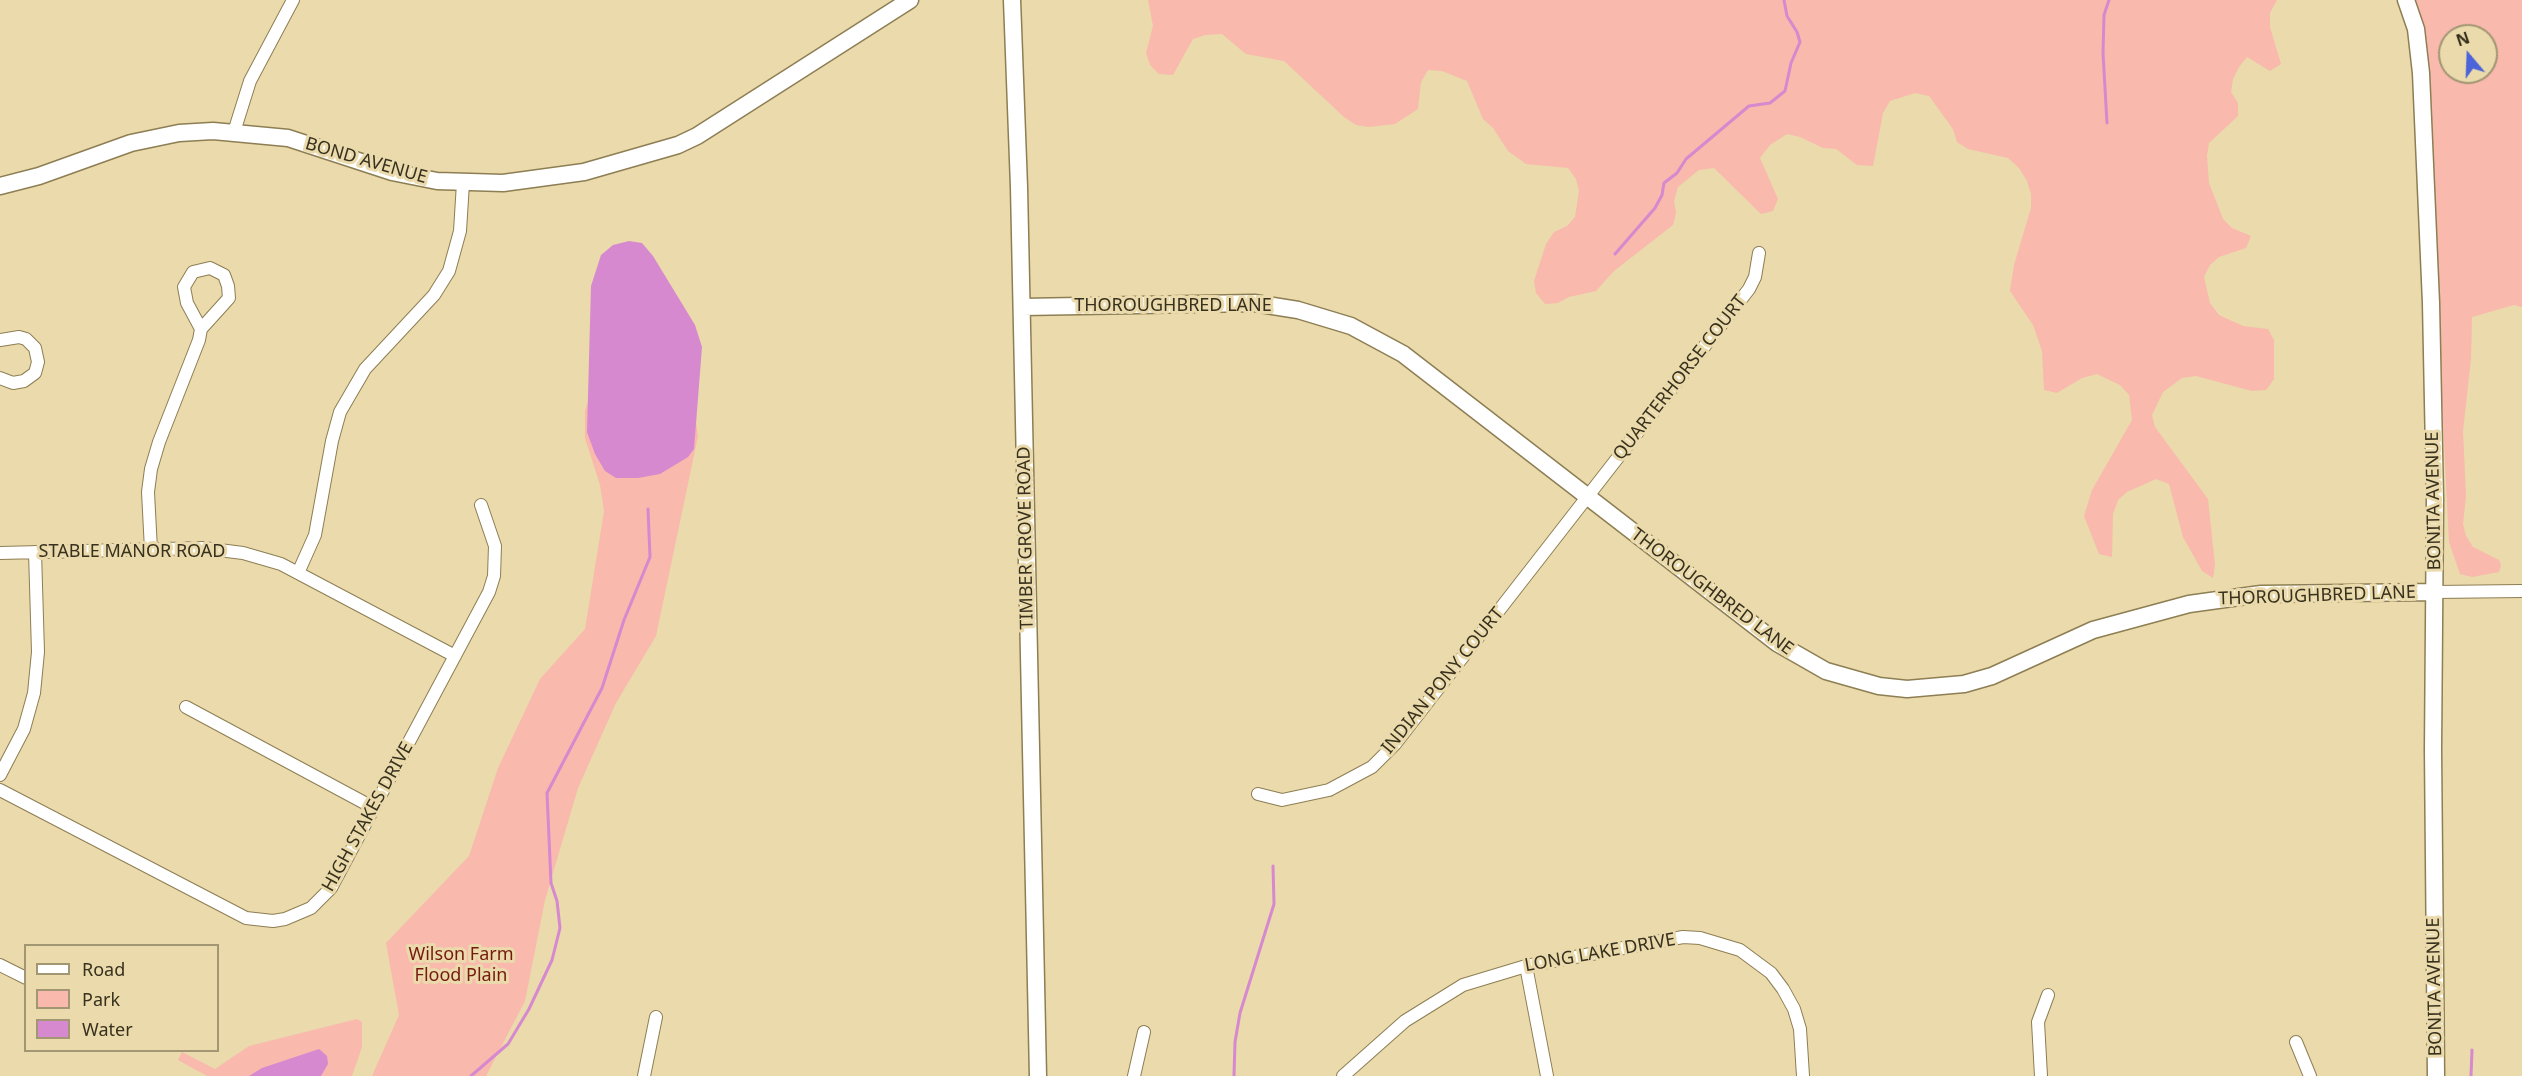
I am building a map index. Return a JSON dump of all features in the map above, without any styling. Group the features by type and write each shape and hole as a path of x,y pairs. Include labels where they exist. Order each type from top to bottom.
{"street":[{"path":"234,132 250,81 293,0"},
{"name":"BOND AVENUE","path":"0,186 56,170 131,142 179,133 234,132 288,138 392,172 437,181 463,183 532,180 584,172 678,145 718,125 910,0"},
{"name":"TIMBER GROVE ROAD","path":"1012,0 1022,307 1038,1076"},
{"name":"BONITA AVENUE","path":"2406,0 2416,28 2421,73 2431,303 2435,592 2433,750 2436,1076"},
{"path":"298,573 315,535 332,441 340,412 365,369 426,305 448,271 460,231 463,183"},
{"name":"QUARTERHORSE COURT","path":"1588,497 1749,289 1755,277 1759,253"},
{"path":"151,550 148,492 151,469 199,340 201,329 229,298 224,275 210,268 193,272 184,287 187,303 201,329"},
{"name":"THOROUGHBRED LANE","path":"1022,307 1254,303 1328,318 1375,338 1403,354 1799,658 1851,680 1879,686 1907,689 1964,684 1992,676 2093,630 2189,604 2261,594 2522,591"},
{"path":"0,340 20,337 26,339 35,348 38,362 35,373 24,381 13,383 0,378"},
{"name":"INDIAN PONY COURT","path":"1258,794 1282,800 1329,790 1359,775 1384,756 1588,497"},
{"name":"HIGH STAKES DRIVE","path":"0,790 230,912 260,921 285,919 300,914 321,900 331,888 489,592 494,576 495,546 481,505"},
{"name":"STABLE MANOR ROAD","path":"0,553 226,550 265,558 455,656"},
{"path":"0,775 24,729 34,693 38,652 35,552"},
{"path":"186,707 374,808"},
{"name":"LONG LAKE DRIVE","path":"1343,1076 1390,1034 1434,1001 1480,979 1527,966 1683,937 1700,938 1740,950 1771,973 1784,989 1794,1008 1800,1029 1803,1076"},
{"path":"0,965 24,977"},
{"path":"1527,966 1547,1076"},
{"path":"2041,1076 2038,1022 2048,995"},
{"path":"644,1076 656,1017"},
{"path":"1134,1076 1144,1032"},
{"path":"2296,1042 2310,1076"}],"green space":[{"path":"1148,0 2277,0 2270,13 2270,27 2281,64 2270,71 2247,57 2233,79 2231,92 2238,103 2238,116 2209,143 2207,156 2209,183 2223,219 2232,228 2251,236 2246,248 2219,257 2210,265 2204,277 2210,303 2219,315 2243,326 2268,329 2274,340 2274,379 2266,390 2252,391 2196,376 2182,378 2163,392 2152,415 2155,427 2208,499 2215,565 2213,578 2202,571 2183,537 2169,484 2156,479 2127,492 2118,500 2113,514 2112,557 2099,554 2084,516 2092,490 2132,420 2129,395 2120,385 2097,374 2082,378 2057,393 2044,390 2042,351 2033,325 2010,291 2014,265 2031,208 2031,194 2027,181 2019,168 2008,158 1968,149 1957,142 1953,129 1929,96 1915,93 1890,101 1883,113 1873,166 1857,165 1836,149 1823,148 1800,137 1787,134 1770,145 1760,158 1778,199 1773,211 1761,214 1714,168 1699,170 1678,187 1674,201 1676,213 1673,225 1614,271 1596,291 1569,297 1558,303 1545,304 1536,293 1534,281 1546,244 1554,232 1567,226 1575,217 1579,191 1576,179 1568,168 1526,164 1508,151 1493,128 1483,119 1467,81 1442,71 1428,70 1421,82 1418,109 1395,124 1369,127 1356,125 1344,117 1284,61 1246,54 1222,34 1205,35 1193,39 1173,75 1159,74 1150,65 1146,53 1153,26"},
{"path":"2413,0 2522,0 2522,307 2514,305 2472,317 2471,359 2463,431 2466,496 2463,524 2466,536 2473,547 2499,560 2501,565 2499,572 2472,577 2460,574 2449,542 2437,304"},
{"name":"Wilson Farm Flood Plain","path":"689,372 698,436 656,636 616,703 578,788 545,900 525,1001 486,1076 372,1076 399,1015 386,943 469,856 498,768 540,679 585,629 604,511 600,485 585,438 585,411 593,385"},
{"path":"357,1019 362,1022 362,1047 352,1076 207,1076 178,1060 182,1052 215,1069 249,1046"}],"water":[{"path":"629,241 642,243 653,256 695,325 702,347 694,449 688,457 660,474 638,478 616,478 605,471 595,454 587,432 591,286 601,255 613,245"},
{"path":"319,1049 327,1056 328,1064 321,1076 249,1076 262,1068"}],"waterway":[{"path":"1615,254 1655,208 1662,195 1664,183 1677,173 1686,159 1749,106 1770,103 1785,91 1791,63 1800,42 1787,16 1784,0"},
{"path":"2107,123 2103,53 2104,15 2109,0"},
{"path":"471,1076 508,1044 529,1009 552,960 560,928 557,901 551,883 547,793 602,688 624,620 650,557 648,509"},
{"path":"1234,1076 1235,1042 1240,1013 1274,904 1273,866"},
{"path":"2471,1076 2472,1050"}]}
